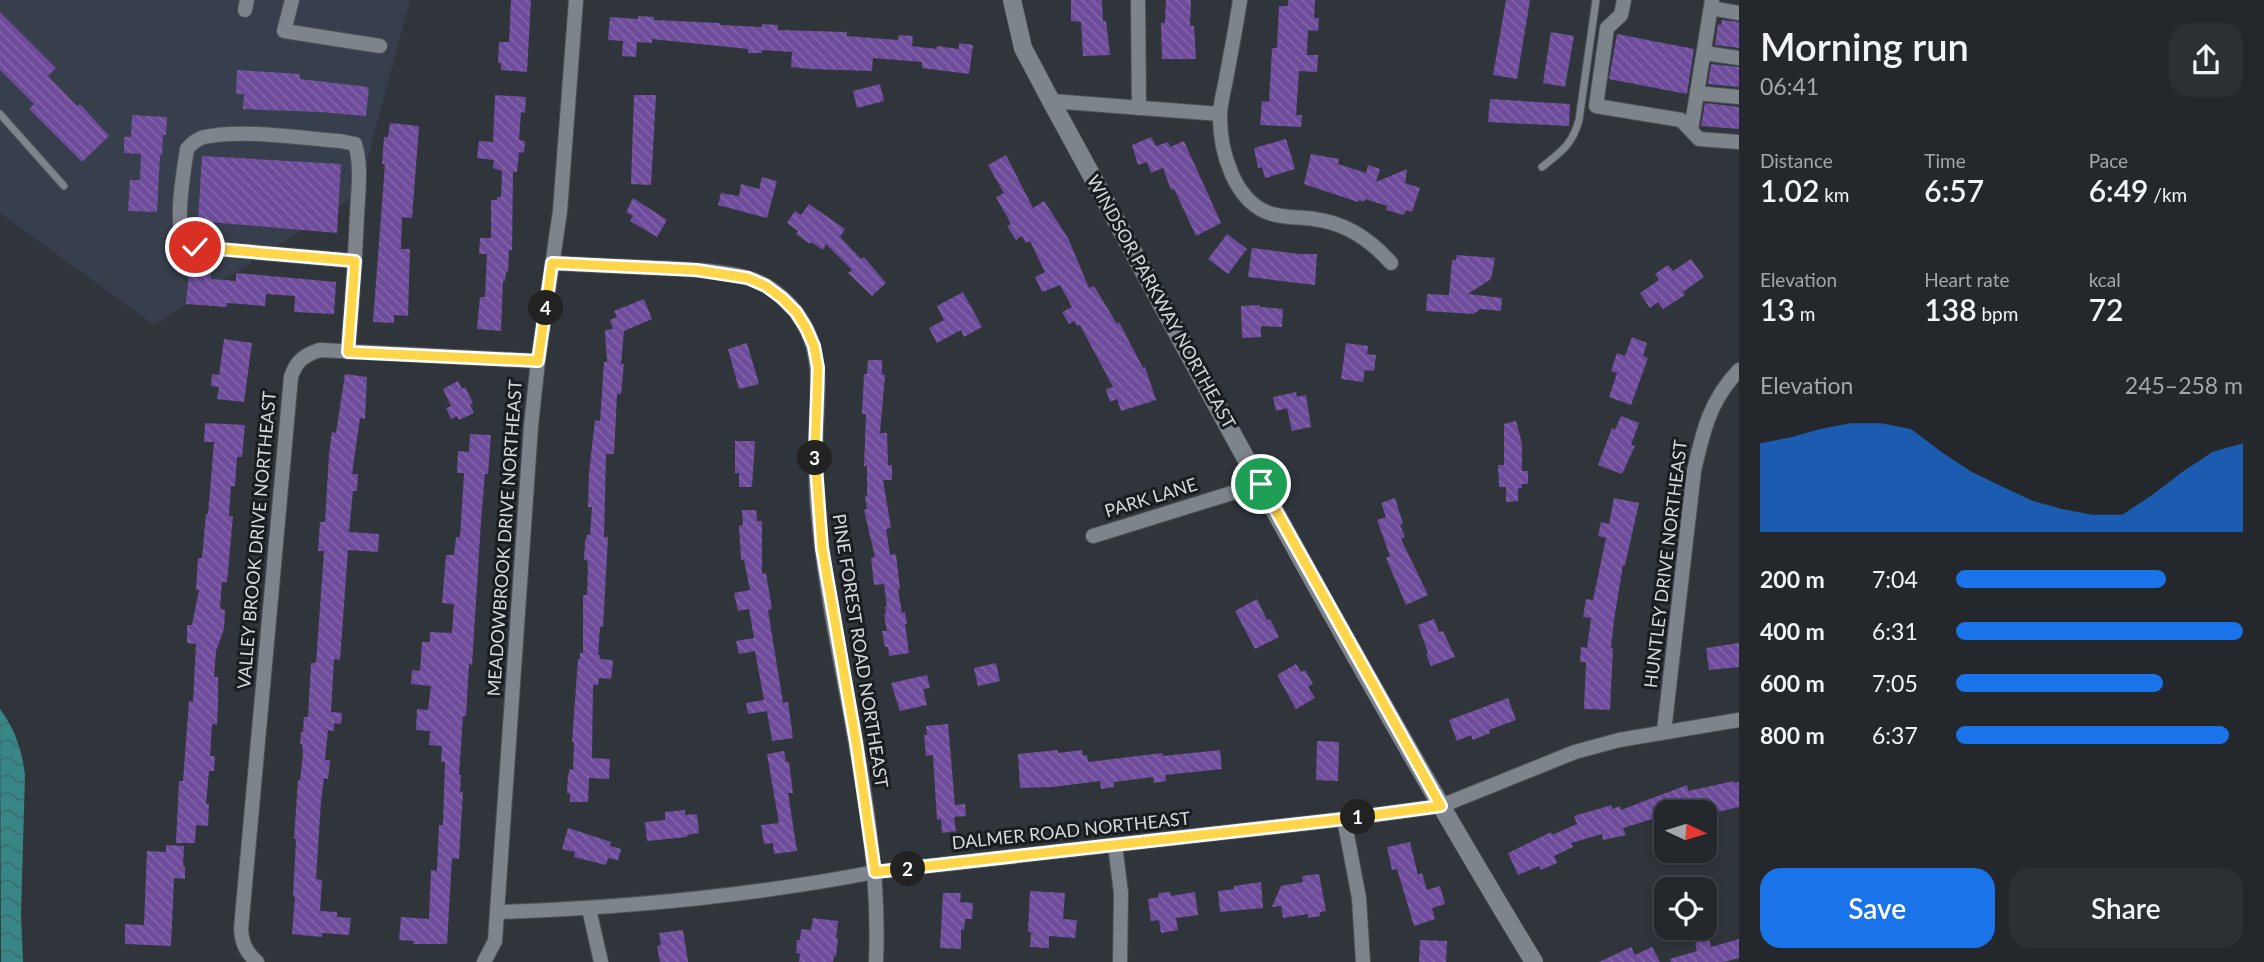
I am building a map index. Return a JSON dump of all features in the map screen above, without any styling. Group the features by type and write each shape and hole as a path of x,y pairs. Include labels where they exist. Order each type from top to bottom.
{"street":[{"path":"292,0 284,31 380,46"},
{"name":"MEADOWBROOK DRIVE NORTHEAST","path":"497,912 538,361 563,187 576,0"},
{"name":"WINDSOR PARKWAY NORTHEAST","path":"1012,0 1023,48 1051,101 1441,806 1534,962"},
{"path":"1138,0 1139,108"},
{"path":"1240,0 1220,114 1228,164 1240,190 1251,202 1273,214 1319,219 1353,230 1374,244 1391,262"},
{"path":"1625,0 1621,15 1607,27 1596,106 1681,120 1699,139 1739,142"},
{"path":"1691,130 1712,4 1739,13"},
{"path":"1703,53 1739,58"},
{"path":"1697,93 1739,97"},
{"path":"1051,101 1220,114"},
{"path":"348,352 355,261 359,169 359,155 355,144 232,134 202,137 192,142 187,149 182,181 180,229 184,240 195,247 355,261"},
{"name":"PINE FOREST ROAD NORTHEAST","path":"552,263 696,270 748,278 766,286 782,298 796,312 806,328 814,346 818,368 815,453 822,548 856,742 875,872 876,962"},
{"name":"VALLEY BROOK DRIVE NORTHEAST","path":"257,962 248,954 242,942 241,929 291,377 294,368 305,355 320,350 538,361"},
{"name":"HUNTLEY DRIVE NORTHEAST","path":"1664,731 1694,471 1711,411 1722,388 1739,370"},
{"name":"PARK LANE","path":"1093,536 1261,484"},
{"name":"DALMER ROAD NORTHEAST","path":"497,912 589,909 760,891 875,872 1441,806 1576,752 1664,731 1739,720"},
{"path":"1344,819 1359,898 1363,962"},
{"path":"1115,845 1121,893 1120,962"},
{"path":"589,909 601,962"},
{"path":"484,962 495,942 497,912"}],"lane":[{"path":"1542,167 1569,146 1574,137 1579,120 1596,0"},
{"path":"0,114 64,186"}],"shaded area":[{"path":"0,0 410,0 358,194 154,325 0,213"}],"water":[{"path":"0,709 17,740 25,775 21,914 23,962 1,962"}],"building":[{"path":"511,0 531,0 527,72 501,70 501,63 498,63 499,42 509,42"},
{"path":"1071,0 1102,0 1110,55 1083,56 1081,22 1071,21"},
{"path":"1166,0 1191,0 1190,26 1194,26 1196,59 1162,59 1161,23 1165,23"},
{"path":"1288,0 1315,0 1314,18 1319,18 1318,31 1308,30 1307,55 1318,55 1317,72 1299,71 1296,115 1302,115 1301,127 1260,125 1262,101 1269,102 1272,48 1277,48 1279,6 1288,6"},
{"path":"1506,0 1530,0 1517,79 1493,75"},
{"path":"0,12 56,68 48,76 77,106 80,104 109,136 82,162 29,109 34,104 0,70"},
{"path":"638,16 654,17 654,20 720,25 778,25 778,30 847,32 847,36 898,40 899,35 913,36 912,46 936,49 937,46 959,49 959,43 973,45 969,74 922,68 922,62 873,58 872,71 791,67 792,52 762,50 762,53 748,53 748,49 652,39 652,43 637,42 636,57 622,56 623,41 608,40 610,17 638,19"},
{"path":"1722,20 1739,22 1739,48 1715,45 1718,24 1721,25"},
{"path":"1551,32 1574,36 1565,87 1543,83"},
{"path":"1617,34 1694,49 1687,94 1609,79"},
{"path":"1711,64 1739,67 1739,87 1708,84"},
{"path":"237,70 300,74 300,79 369,87 366,116 243,109 244,94 236,94"},
{"path":"880,84 884,101 857,108 853,91"},
{"path":"495,95 526,97 525,113 521,112 519,140 525,141 524,153 519,152 517,172 513,172 512,250 509,250 508,272 503,281 501,331 477,329 480,297 485,297 487,254 479,254 480,238 491,238 491,200 501,197 502,171 493,168 494,160 477,158 479,141 493,142"},
{"path":"634,95 656,95 651,185 631,184"},
{"path":"1490,99 1570,104 1569,126 1488,122"},
{"path":"1705,103 1739,107 1739,129 1701,126"},
{"path":"132,115 167,117 166,135 163,135 160,155 157,212 128,211 130,180 140,180 141,154 124,153 124,137 131,137"},
{"path":"390,123 419,126 412,218 402,217 401,249 410,249 408,316 394,315 394,323 373,322 385,164 382,164 384,137 388,137"},
{"path":"1151,137 1156,146 1168,142 1170,147 1184,141 1221,223 1196,236 1174,189 1171,190 1163,168 1151,173 1147,162 1138,165 1132,145"},
{"path":"1286,139 1295,169 1265,178 1262,167 1258,168 1254,148"},
{"path":"1311,154 1339,159 1338,164 1366,173 1368,165 1380,169 1376,182 1407,169 1405,183 1420,188 1412,212 1406,210 1404,215 1386,210 1387,206 1365,199 1364,202 1358,202 1304,184"},
{"path":"1006,155 1033,208 1044,201 1068,238 1089,288 1094,286 1117,324 1119,322 1143,368 1145,367 1156,400 1121,411 1117,399 1110,402 1106,389 1113,387 1080,325 1077,326 1074,321 1069,324 1062,312 1072,307 1060,285 1042,292 1035,277 1045,272 1030,241 1026,243 1022,236 1016,240 1007,226 1011,224 996,197 1004,193 988,165"},
{"path":"202,156 341,164 337,233 198,221"},
{"path":"762,177 777,181 767,218 718,205 721,193 739,196 741,184 759,189"},
{"path":"633,198 667,220 657,237 630,221 633,216 626,212"},
{"path":"809,204 845,229 840,237 861,259 864,257 886,283 872,296 848,273 852,270 826,244 823,250 811,242 810,244 787,223 795,211 801,215"},
{"path":"1227,234 1247,249 1228,274 1208,259"},
{"path":"1252,248 1317,254 1315,285 1248,277"},
{"path":"1457,255 1495,258 1491,279 1468,294 1502,298 1501,311 1480,309 1474,314 1426,311 1427,294 1449,295 1452,260 1456,260"},
{"path":"1691,259 1704,277 1683,292 1685,295 1663,309 1658,302 1650,308 1640,293 1659,280 1655,274 1668,265 1673,271"},
{"path":"189,272 211,274 211,279 236,281 236,273 336,282 334,314 294,312 295,296 266,294 265,306 186,304"},
{"path":"963,292 982,327 964,337 961,330 937,343 929,328 944,320 937,306"},
{"path":"644,299 652,319 624,331 621,364 624,364 621,394 617,394 614,454 606,454 604,537 608,537 603,627 600,627 598,655 600,659 613,660 611,679 599,678 598,685 593,685 592,758 610,759 609,779 589,778 588,802 570,802 570,794 567,793 568,775 570,769 573,770 572,742 578,659 580,653 583,653 583,595 587,595 588,567 587,560 584,560 585,542 587,535 590,535 592,507 588,507 589,473 595,420 600,421 604,362 607,362 605,330 613,329 610,320 617,317 614,311"},
{"path":"1260,305 1283,309 1282,327 1261,326 1261,337 1242,338 1241,306"},
{"path":"1632,337 1647,343 1643,356 1648,358 1631,405 1609,397 1617,373 1611,371 1617,353 1625,356"},
{"path":"224,339 252,343 244,402 217,399 219,387 211,386 212,374 219,375"},
{"path":"747,343 759,384 739,389 728,349"},
{"path":"1346,343 1368,346 1367,354 1376,355 1374,371 1365,370 1363,382 1341,379"},
{"path":"868,360 882,360 882,374 885,375 880,433 887,433 888,465 892,465 892,480 883,480 891,528 886,529 890,555 896,554 898,590 907,624 909,653 889,656 882,631 887,631 884,584 874,585 871,558 875,557 864,510 867,509 867,466 864,466 866,414 862,414 864,374 867,374"},
{"path":"345,374 367,377 365,419 360,418 352,474 358,474 357,491 353,491 349,532 379,534 378,552 348,550 340,660 334,659 331,712 342,713 341,724 334,723 334,731 328,730 325,760 330,760 328,779 324,778 321,801 316,879 322,880 320,911 337,912 337,917 351,918 349,935 322,933 322,937 292,934 295,897 294,839 298,780 300,781 303,753 300,744 301,732 304,717 308,717 311,663 316,663 324,551 318,551 320,522 325,522 332,432 336,433"},
{"path":"458,381 462,389 465,387 473,403 470,405 474,413 459,420 457,416 451,419 446,408 451,406 443,389"},
{"path":"1296,392 1297,397 1306,395 1311,427 1292,431 1287,408 1276,411 1273,397"},
{"path":"1621,416 1639,423 1631,445 1635,446 1622,474 1598,465 1612,428 1615,430"},
{"path":"1516,421 1522,444 1522,471 1528,471 1528,484 1522,484 1522,488 1518,488 1518,501 1506,502 1506,487 1499,487 1498,465 1504,465 1504,424"},
{"path":"205,423 245,425 242,457 237,457 235,486 231,486 229,516 233,516 227,582 222,582 220,609 225,610 224,629 216,651 214,677 218,677 218,704 217,725 212,724 210,756 215,756 214,771 209,771 206,804 209,804 208,826 196,825 195,843 176,843 179,781 183,781 189,701 193,702 196,644 187,643 187,625 192,625 199,590 196,590 198,558 202,558 214,442 204,442"},
{"path":"470,434 491,435 481,521 472,665 469,664 466,716 463,716 459,775 460,792 463,792 459,859 452,858 447,944 413,944 414,941 399,940 401,917 429,919 431,870 437,871 439,825 443,825 445,762 441,762 442,746 429,745 430,731 416,730 417,709 428,710 431,686 411,684 412,670 420,671 422,642 430,642 430,632 452,633 454,604 442,603 446,555 454,555 456,537 460,537 464,473 457,473 458,451 469,452"},
{"path":"735,441 755,441 752,487 739,487 739,473 735,473"},
{"path":"1395,498 1405,537 1401,539 1428,595 1406,605 1386,558 1390,556 1377,520 1386,517 1381,503"},
{"path":"1614,498 1639,503 1623,565 1614,620 1610,710 1584,709 1586,662 1580,662 1581,647 1587,648 1591,618 1583,617 1586,599 1593,600 1606,538 1598,536 1601,522 1609,524"},
{"path":"742,510 756,510 757,521 762,521 762,574 766,573 772,609 768,610 783,703 788,702 793,738 772,741 767,711 748,714 746,703 764,700 755,651 739,654 736,641 754,638 749,609 738,611 734,593 750,590 744,560 741,560 739,526 743,525"},
{"path":"1257,599 1279,637 1255,649 1235,611"},
{"path":"1434,619 1455,657 1431,666 1418,625"},
{"path":"1739,643 1739,667 1709,670 1706,648"},
{"path":"996,663 1000,681 978,686 974,668"},
{"path":"1296,664 1301,672 1305,670 1313,684 1308,687 1315,698 1296,709 1277,675"},
{"path":"927,675 930,688 923,689 927,705 900,711 891,683"},
{"path":"1508,698 1516,720 1489,730 1490,733 1473,740 1471,735 1457,741 1449,720"},
{"path":"948,724 955,805 965,804 966,816 954,817 956,831 942,833 941,819 937,820 933,755 926,756 924,735 927,735 926,726"},
{"path":"1317,741 1339,742 1338,781 1316,780"},
{"path":"1058,750 1058,753 1082,750 1083,756 1087,755 1088,762 1162,753 1163,756 1220,750 1222,769 1165,775 1166,781 1154,783 1153,777 1114,782 1114,787 1101,789 1100,781 1020,788 1018,754"},
{"path":"784,751 786,762 789,762 793,793 788,793 797,851 774,854 773,843 764,844 761,825 779,823 767,754"},
{"path":"1739,782 1739,807 1717,812 1717,800 1654,800 1654,826 1652,819 1623,828 1626,835 1603,840 1602,834 1571,843 1573,847 1554,856 1557,863 1541,870 1539,866 1518,875 1508,853 1551,832 1552,835 1577,824 1574,816 1612,805 1612,809 1620,806 1621,810 1687,785 1688,791"},
{"path":"685,810 685,815 697,814 699,833 687,837 647,841 645,822 665,820 665,812"},
{"path":"568,828 611,842 610,846 621,849 618,860 608,858 606,865 574,857 575,852 562,849"},
{"path":"1410,842 1418,875 1422,873 1427,890 1440,886 1445,904 1432,908 1435,919 1414,926 1397,869 1392,870 1387,847"},
{"path":"166,845 184,846 185,879 174,878 171,946 125,944 125,924 144,925 147,851 166,852"},
{"path":"1319,874 1326,911 1320,912 1320,916 1308,918 1308,914 1283,918 1281,906 1272,907 1281,886 1303,882 1302,876"},
{"path":"1261,882 1263,908 1220,912 1218,891"},
{"path":"1030,891 1065,893 1063,919 1077,920 1075,938 1049,936 1049,948 1030,947"},
{"path":"1170,892 1171,896 1195,892 1198,915 1176,918 1178,930 1161,933 1159,920 1151,921 1148,899 1159,897 1158,893"},
{"path":"943,893 961,893 960,902 973,903 972,919 965,919 964,930 961,929 961,949 940,948"},
{"path":"813,918 838,921 836,956 833,962 799,962 800,954 796,953 797,940 800,940 801,929 811,930"},
{"path":"683,930 688,962 660,962 657,946 661,945 659,933"},
{"path":"1739,939 1739,958 1724,962 1671,962 1670,959 1697,951 1695,943 1709,940 1711,947"},
{"path":"1420,940 1447,941 1446,962 1419,962"},
{"path":"1631,947 1635,955 1652,947 1660,962 1599,962"}],"route":[{"path":"195,247 355,261 348,352 538,361 552,263 696,270 748,278 766,286 782,298 796,312 806,328 814,346 818,368 815,453 822,548 856,742 875,872 1441,806 1261,484"}]}
